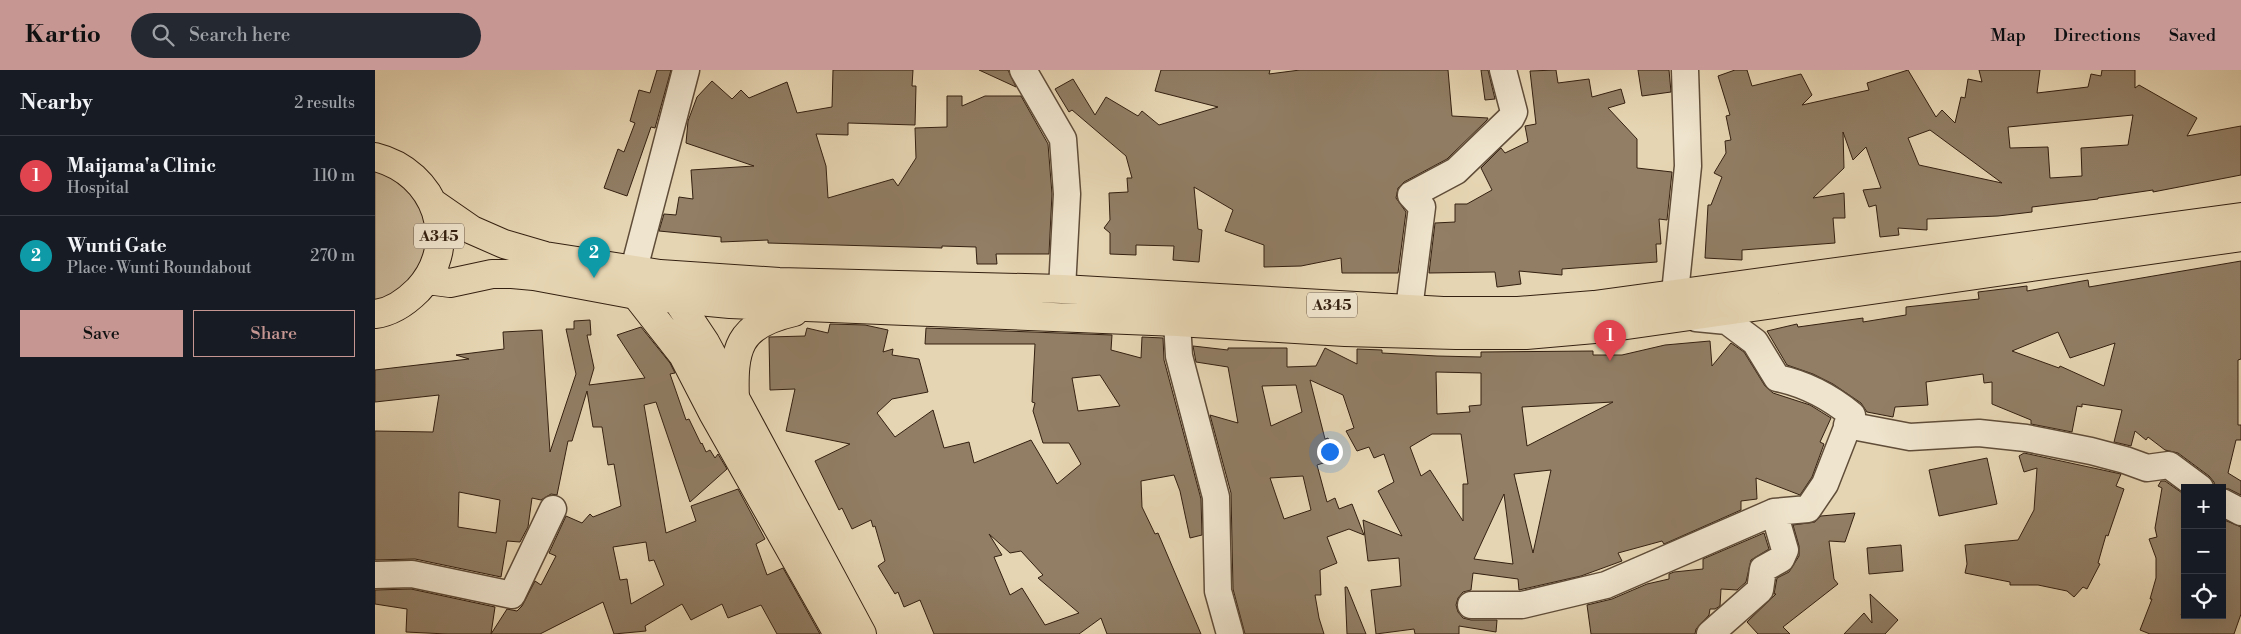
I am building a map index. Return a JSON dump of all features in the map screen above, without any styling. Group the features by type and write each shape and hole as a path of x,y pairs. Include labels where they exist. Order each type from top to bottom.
{"main road":[{"name":"A345","path":"375,157 389,161 407,171 422,186 433,203 439,222 440,242 436,262 427,280 409,300 385,313 375,314"},
{"name":"A345","path":"433,203 473,230 504,244 643,280 677,300 730,304 821,306 1456,336 1527,334 1606,328 1679,305 2241,217"},
{"name":"A345","path":"427,280 450,284 492,274 512,274 643,280 1062,289 1409,310 1518,311 1594,304 1679,305 2241,237"},
{"path":"643,280 713,414 838,634"},
{"path":"677,300 705,342 735,402 862,634"},
{"path":"735,402 735,359 742,341 755,326 777,316 821,306"}],"street":[{"path":"643,280 686,70"},
{"path":"1023,70 1063,139 1067,194 1062,289"},
{"path":"1409,310 1422,207 1411,195 1456,171 1511,118 1514,112 1503,70"},
{"path":"1471,605 1522,605 1606,585 1774,512 1808,509 1825,484 1852,415 1827,397 1797,382 1777,378 1755,342 1727,321 1679,305 1688,166 1685,70"},
{"path":"1177,322 1179,356 1216,497 1218,591 1230,634"},
{"path":"1847,425 1910,437 1979,433 2026,438 2099,453 2147,468 2169,464 2195,484"},
{"path":"2226,504 2241,512"},
{"path":"375,575 411,574 512,595 553,509"},
{"path":"1710,634 1760,590 1763,569 1781,559 1785,550 1774,512"}],"shaded area":[{"path":"375,168 407,187 415,197 423,213 426,245 422,260 404,286 390,296 375,303"}],"building":[{"path":"657,70 671,70 655,128 651,127 627,196 604,188 618,149 624,152 635,123 630,121 639,90 650,93"},
{"path":"833,70 913,70 912,86 916,86 915,125 848,123 848,135 816,134 826,166 828,198 893,179 898,186 916,158 915,128 947,127 947,96 962,96 962,106 985,96 1021,96 1048,144 1052,194 1049,254 996,254 997,264 977,264 976,247 942,246 942,248 768,243 768,240 721,242 721,237 659,231 664,214 676,215 679,197 693,199 691,170 754,166 686,143 688,121 697,97 712,81 732,99 741,90 749,98 787,82 797,113 832,107"},
{"path":"979,70 1008,70 1016,87"},
{"path":"1161,70 1270,70 1269,74 1300,70 1448,70 1452,116 1488,118 1447,159 1404,182 1398,188 1396,198 1406,212 1398,273 1342,273 1341,258 1301,266 1264,267 1264,245 1225,231 1233,210 1194,187 1198,229 1202,230 1199,262 1173,260 1174,246 1136,245 1136,255 1110,254 1110,233 1104,228 1110,220 1109,193 1128,192 1127,178 1132,178 1126,156 1072,110 1069,112 1055,89 1073,79 1095,115 1106,97 1138,116 1142,111 1159,125 1218,107 1155,91"},
{"path":"1481,70 1488,70 1495,99 1485,100"},
{"path":"1556,70 1558,83 1589,79 1592,97 1621,89 1625,103 1608,108 1637,139 1637,168 1672,172 1667,220 1659,219 1661,244 1656,244 1657,262 1562,269 1562,275 1519,271 1521,284 1497,287 1495,272 1429,273 1435,223 1455,222 1455,204 1467,204 1492,190 1481,168 1501,148 1505,153 1528,142 1525,126 1536,124 1530,71"},
{"path":"1638,70 1669,70 1671,92 1642,96"},
{"path":"1735,70 1747,70 1752,86 1801,74 1812,95 1802,105 1869,90 1867,83 1908,70 1936,117 1942,110 1955,123 1961,97 1965,98 1968,79 1982,82 1979,70 2040,70 2037,93 2088,87 2091,74 2101,76 2102,70 2135,70 2135,88 2139,85 2197,118 2187,136 2241,126 2241,175 2153,192 2153,190 2032,207 2032,212 1998,216 1927,219 1927,230 1898,228 1899,235 1880,237 1876,205 1869,207 1863,190 1881,188 1866,147 1853,160 1843,132 1844,168 1813,198 1844,193 1845,218 1833,218 1835,243 1742,250 1742,260 1705,258 1708,205 1711,205 1722,177 1714,173 1726,153 1725,141 1731,140 1726,116 1730,115 1718,76","holes":["2133,115 2128,145 2081,148 2082,176 2050,178 2048,147 2010,148 2008,127","1930,130 2002,183 1919,165 1908,138"]},
{"path":"2241,261 2241,359 2238,360 2238,425 2241,425 2241,440 2236,440 2228,473 2241,481 2241,495 2226,489 2226,484 2214,484 2209,476 2178,453 2165,450 2148,437 2146,440 2135,431 2131,446 2114,442 2122,410 2082,404 2082,407 2077,406 2072,432 2031,424 2031,420 1992,404 1992,382 1984,383 1983,374 1926,382 1928,405 1895,407 1893,417 1867,412 1861,403 1833,384 1813,374 1787,365 1767,331 1797,324 1798,327 1863,318 1863,322 1906,315 1906,307 1979,299 1978,292 2027,286 2027,291 2088,280 2089,287","holes":["2058,332 2070,358 2115,343 2104,386 2060,366 2059,368 2012,351"]},
{"path":"590,320 591,335 587,335 594,368 589,385 645,378 617,335 641,327 670,363 675,373 670,374 686,420 689,419 706,452 710,450 715,458 718,454 727,469 690,502 656,402 644,405 666,533 696,521 691,506 738,489 765,539 756,544 767,575 783,568 820,634 777,634 761,605 728,618 722,604 691,620 682,604 645,626 646,631 614,634 603,602 540,634 491,634 507,609 517,611 522,606 535,581 541,585 556,556 549,553 566,516 582,523 590,514 593,517 621,506 614,464 608,465 602,427 593,427 587,391 572,441 568,441 557,495 551,494 541,500 532,498 528,527 520,542 507,541 501,577 415,559 375,560 375,431 433,432 439,395 375,402 375,370 469,359 456,355 504,349 503,332 542,330 550,452 576,374 566,329 574,329 574,321","holes":["459,492 500,500 496,533 458,527","646,542 649,561 654,560 664,585 631,604 627,579 620,580 613,547"]},
{"path":"830,324 865,325 888,330 883,352 893,349 892,355 919,359 928,392 892,399 877,413 895,437 933,410 944,448 969,442 974,463 1031,440 1057,484 1081,464 1069,443 1043,443 1033,411 1035,403 1032,402 1035,344 925,344 926,328 1112,335 1111,350 1141,358 1142,337 1163,338 1164,360 1201,499 1202,535 1190,538 1180,491 1174,475 1141,481 1142,507 1155,534 1158,533 1201,634 1107,634 1101,618 1079,634 934,634 920,600 904,607 898,592 895,594 878,566 885,561 875,526 873,527 871,520 852,529 842,508 839,510 815,461 850,444 786,431 795,389 770,390 769,337 805,336 807,328 828,333","holes":["1100,375 1120,406 1078,411 1072,378","989,534 1010,553 1021,551 1043,575 1038,578 1079,613 1045,625 1022,588 1010,595 994,557 1002,555"]},
{"path":"1710,341 1712,366 1731,343 1744,352 1765,386 1773,393 1810,405 1831,418 1820,442 1824,444 1812,477 1800,495 1756,478 1757,499 1741,501 1741,510 1664,544 1662,541 1618,553 1622,561 1581,576 1519,590 1518,579 1473,573 1471,590 1463,592 1458,598 1456,605 1458,612 1463,618 1471,620 1497,620 1496,632 1459,626 1459,634 1415,634 1414,629 1376,634 1371,590 1401,586 1399,558 1368,561 1363,520 1402,536 1378,491 1394,482 1384,454 1374,458 1369,447 1357,451 1346,431 1354,428 1343,395 1310,380 1325,439 1328,438 1336,459 1317,465 1327,502 1335,498 1339,509 1352,504 1364,535 1349,529 1327,537 1337,563 1320,570 1321,595 1315,595 1324,634 1245,634 1233,589 1231,493 1210,415 1238,423 1228,367 1196,362 1193,346 1228,350 1228,348 1287,348 1287,367 1316,366 1325,348 1357,364 1357,349 1382,350 1382,353 1481,357 1481,352 1593,351 1593,355 1622,355 1665,345","holes":["1436,372 1481,373 1481,405 1469,406 1470,412 1437,414","1296,385 1302,412 1271,426 1262,386","1613,402 1527,446 1522,407","1432,434 1461,434 1468,484 1463,484 1463,521 1430,470 1421,476 1410,447","1551,470 1533,553 1514,474","1303,476 1311,510 1284,519 1270,478","1504,494 1513,564 1474,559"]},
{"path":"2024,453 2121,474 2116,486 2124,489 2108,536 2106,535 2098,563 2100,564 2087,589 2083,587 2074,597 2067,591 2038,585 2010,585 2010,582 1965,573 1967,564 1965,545 2018,540 2034,510 2037,468 2024,472 2019,456"},
{"path":"1987,458 1997,504 1939,516 1929,470"},
{"path":"2161,481 2165,481 2181,492 2181,619 2226,619 2226,521 2241,527 2241,614 2234,634 2150,634 2140,630 2152,599 2150,599 2156,578 2156,558 2149,539 2157,537 2155,528 2162,488 2158,486"},
{"path":"1855,513 1845,542 1829,541 1834,579 1838,584 1783,627 1790,634 1758,634 1747,622 1776,594 1774,594 1777,578 1789,572 1799,556 1799,546 1793,525 1815,522 1821,516"},
{"path":"1764,533 1769,549 1751,560 1746,582 1737,590 1721,589 1720,606 1710,609 1709,615 1696,629 1695,634 1591,634 1587,605 1612,599 1647,584 1669,579 1669,574 1674,572 1703,569 1703,559"},
{"path":"1901,545 1903,571 1869,574 1867,548"},
{"path":"1345,587 1347,587 1366,634 1347,634"},
{"path":"411,589 495,607 491,634 406,632 407,609 375,604 375,590"},
{"path":"1870,594 1898,620 1885,634 1844,634 1864,613 1872,623"}],"place":[{"name":"Wunti Gate","path":"594,278"},
{"name":"Maijama'a Clinic","path":"1610,361"}]}
